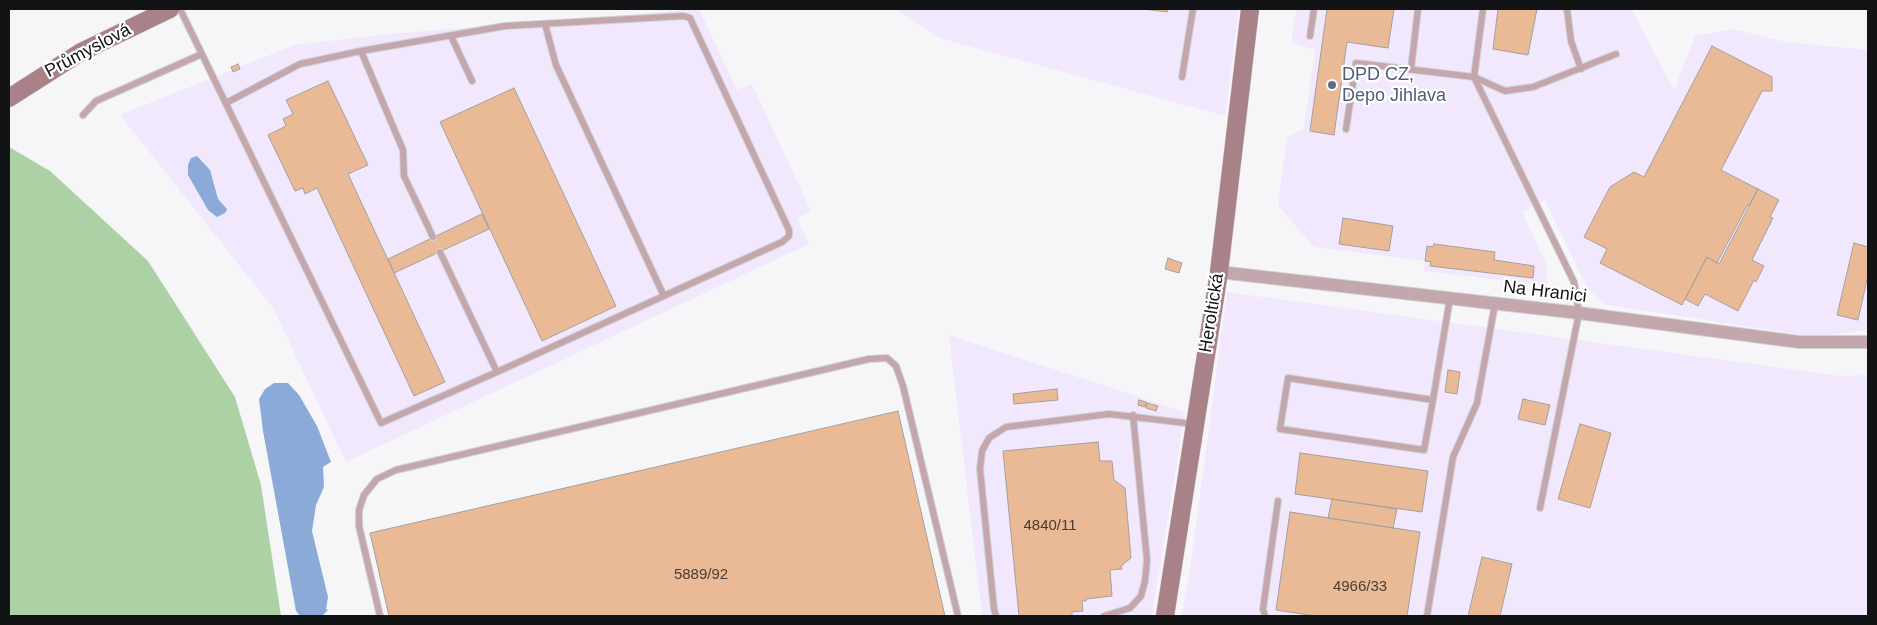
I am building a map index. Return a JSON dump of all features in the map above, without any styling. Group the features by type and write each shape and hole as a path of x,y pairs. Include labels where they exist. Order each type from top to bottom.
{"street":[{"name":"Průmyslová","path":"9,98 81,52 170,9"},
{"name":"Heroltická","path":"1166,616 1219,272 1250,9"},
{"name":"Na Hranici","path":"1219,272 1579,313 1799,342 1868,342"}],"lane":[{"path":"180,9 382,423 782,242 788,236 789,230 690,18 683,16 505,26 361,52 300,64 226,103"},
{"path":"1182,77 1193,9"},
{"path":"1310,36 1314,9"},
{"path":"1412,70 1418,9"},
{"path":"1483,9 1474,77 1574,282 1579,313 1540,508"},
{"path":"1567,9 1571,41 1581,68"},
{"path":"545,24 556,65 664,296"},
{"path":"451,36 472,81"},
{"path":"361,52 403,150 404,176 433,237"},
{"path":"83,115 96,101 202,54"},
{"path":"1346,129 1356,63 1474,77 1506,91 1533,87 1616,54"},
{"path":"440,252 497,372"},
{"path":"1432,400 1288,378 1280,429 1424,450 1450,298"},
{"path":"1427,616 1453,457 1477,403 1495,304"},
{"path":"380,616 359,526 359,510 364,495 377,479 396,470 869,359 887,358 896,366 903,386 958,616"},
{"path":"996,616 980,469 982,451 989,438 1006,427 1110,414 1195,424"},
{"path":"1104,616 1130,608 1141,596 1145,581 1147,560 1133,416"},
{"path":"1265,616 1263,609 1278,501"}],"shaded area":[{"path":"699,9 737,90 752,84 811,211 797,218 809,244 346,462 273,308 120,115 295,45 388,34"},
{"path":"896,9 1239,9 1225,116 939,38"},
{"path":"1296,9 1632,9 1674,91 1695,36 1734,29 1786,42 1868,50 1868,330 1816,337 1607,305 1588,290 1545,200 1522,212 1546,264 1547,286 1424,271 1425,261 1314,247 1278,206 1287,137 1304,128 1315,50 1291,42"},
{"path":"1227,292 1841,376 1868,375 1868,616 1181,616 1189,577"},
{"path":"949,335 1185,412 1152,616 982,616"}],"green space":[{"path":"9,147 50,171 148,261 235,397 261,485 281,616 9,616"}],"water":[{"path":"197,156 210,170 218,199 227,209 225,213 217,217 208,210 188,175 188,165 191,158"},
{"path":"274,383 288,383 299,395 317,426 331,462 323,467 324,487 316,505 312,531 328,597 326,609 328,610 322,616 300,616 296,611 263,431 259,399 265,389"}],"building":[{"path":"1143,9 1168,9 1167,12"},
{"path":"1327,9 1394,9 1388,48 1347,42 1334,135 1310,131"},
{"path":"1498,9 1537,9 1528,55 1493,49"},
{"path":"1712,46 1772,77 1772,91 1762,91 1721,170 1758,189 1717,263 1707,257 1682,305 1600,263 1607,249 1584,237 1610,187 1634,172 1644,177"},
{"path":"238,64 240,69 233,72 231,67"},
{"path":"328,81 368,165 348,174 445,382 414,396 317,188 305,194 303,188 295,191 268,135 286,126 283,119 293,114 286,100"},
{"path":"514,88 616,306 542,341 440,122"},
{"path":"1758,189 1779,200 1770,217 1773,218 1752,260 1764,266 1756,282 1754,280 1738,311 1705,294 1698,306 1685,299 1707,257 1719,264"},
{"path":"482,214 489,229 394,273 388,259"},
{"path":"1343,218 1393,226 1389,251 1339,244"},
{"path":"1854,243 1868,247 1868,275 1858,320 1837,315"},
{"path":"1434,244 1495,252 1494,260 1534,266 1533,278 1430,266 1431,262 1425,261 1427,246 1433,247"},
{"path":"1168,258 1182,263 1179,273 1165,269"},
{"path":"1448,370 1460,372 1457,394 1445,392"},
{"path":"1057,389 1058,400 1014,404 1013,394"},
{"path":"1523,399 1550,405 1545,425 1518,419"},
{"path":"1139,400 1146,402 1145,407 1138,405"},
{"path":"1147,403 1158,406 1156,411 1146,408"},
{"path":"898,411 945,616 389,616 370,533"},
{"path":"1580,424 1611,433 1590,508 1558,499"},
{"path":"1098,442 1100,461 1112,461 1114,480 1125,488 1131,558 1121,566 1122,569 1110,570 1112,596 1082,601 1083,611 1072,612 1072,616 1019,616 1003,451"},
{"path":"1300,453 1428,471 1422,512 1295,494"},
{"path":"1332,499 1397,509 1393,528 1328,518"},
{"path":"1290,512 1420,532 1407,616 1315,616 1276,610"},
{"path":"1482,557 1512,564 1500,616 1468,616"}],"place":[{"name":"DPD CZ, Depo Jihlava","path":"1332,85"}]}
